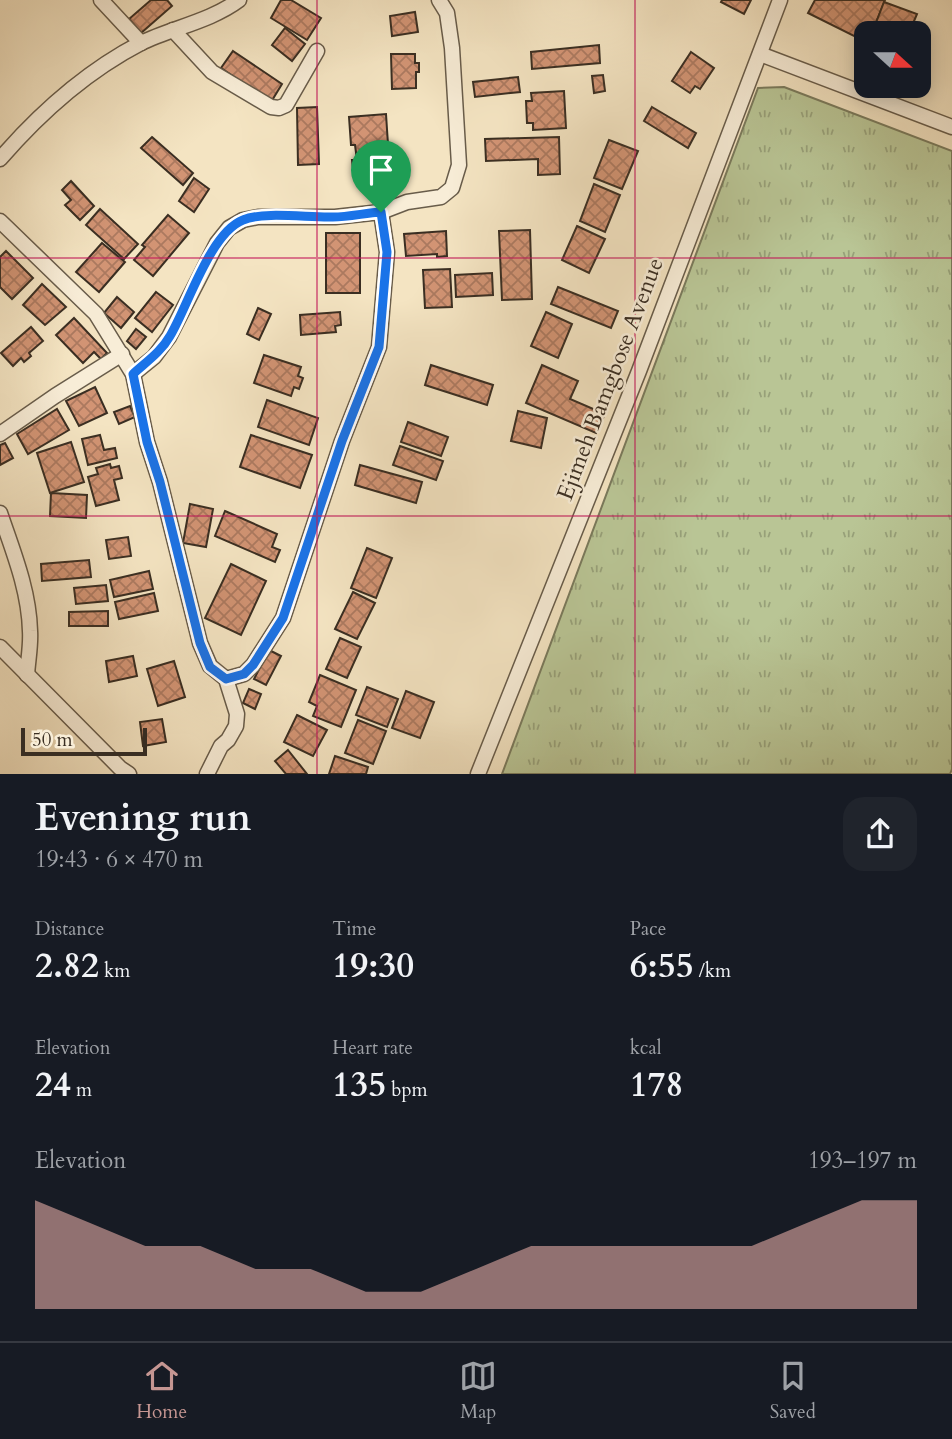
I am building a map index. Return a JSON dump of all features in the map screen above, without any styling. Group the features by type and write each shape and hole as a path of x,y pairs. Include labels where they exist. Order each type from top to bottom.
{"street":[{"path":"101,0 141,43"},
{"path":"0,159 38,118 95,73 141,43 239,0"},
{"path":"133,374 154,357 169,337 216,243 229,228 243,220 258,217 335,217 381,212 407,202 441,197 452,188 459,165 453,48 447,13 439,0"},
{"name":"Ejimeh Bamgbose Avenue","path":"478,774 639,371 780,0"},
{"path":"173,30 212,72 271,107 286,105 317,51"},
{"path":"760,54 952,127"},
{"path":"226,679 244,674 253,665 283,618 342,441 379,347 387,252 381,212"},
{"path":"0,221 96,314 133,374 147,442 160,482 200,643 210,667 226,679 237,714 236,726 207,774"},
{"path":"0,434 122,354"},
{"path":"0,513 22,576 27,604 30,631 27,675"},
{"path":"0,647 129,774"}],"green space":[{"path":"784,87 952,151 950,774 502,774 758,88"}],"building":[{"path":"151,0 167,0 172,6 141,33 129,19"},
{"path":"281,0 291,0 321,18 307,40 271,18"},
{"path":"751,0 744,14 721,2"},
{"path":"815,0 885,0 877,21 854,21 854,36 808,13"},
{"path":"884,2 917,14 914,21 877,21"},
{"path":"415,12 418,32 392,36 390,16"},
{"path":"285,28 305,44 292,61 272,45"},
{"path":"599,45 600,63 532,69 531,52"},
{"path":"233,51 282,84 271,102 221,68"},
{"path":"691,52 714,68 700,89 695,86 690,93 672,81"},
{"path":"391,54 415,54 415,63 419,63 416,88 392,89"},
{"path":"603,75 605,91 594,93 592,76"},
{"path":"518,77 520,92 475,97 473,82"},
{"path":"564,91 566,128 533,130 533,123 527,123 526,101 532,101 531,93"},
{"path":"317,107 319,164 298,165 297,108"},
{"path":"652,107 696,133 688,148 644,121"},
{"path":"386,114 390,175 354,178 352,160 357,160 355,145 351,145 349,117"},
{"path":"152,137 193,173 183,185 141,148"},
{"path":"559,137 560,174 538,175 538,159 486,161 485,139"},
{"path":"609,140 638,151 622,189 594,178"},
{"path":"194,178 209,189 194,212 179,201"},
{"path":"71,181 94,206 80,220 65,205 71,200 62,190"},
{"path":"594,184 620,195 605,232 580,221"},
{"path":"100,209 138,244 124,259 86,225"},
{"path":"168,215 189,233 153,276 134,260 145,247 142,245"},
{"path":"577,226 605,239 589,273 562,260"},
{"path":"530,230 532,299 502,300 499,231"},
{"path":"446,231 447,256 406,256 404,234"},
{"path":"326,233 360,233 360,293 326,293"},
{"path":"102,243 125,262 99,292 76,272"},
{"path":"6,251 33,278 12,299 0,287 0,257"},
{"path":"450,269 452,307 425,308 423,270"},
{"path":"492,273 493,295 456,297 455,275"},
{"path":"42,284 66,307 45,325 23,305"},
{"path":"558,287 618,311 611,328 551,304"},
{"path":"156,292 173,305 152,332 135,318"},
{"path":"117,297 134,312 121,328 104,313"},
{"path":"258,308 271,314 259,340 247,334"},
{"path":"340,312 341,325 335,326 336,332 301,335 300,315"},
{"path":"546,312 572,324 558,358 531,346"},
{"path":"74,318 107,353 101,359 94,352 83,363 56,335"},
{"path":"31,327 43,341 29,353 31,356 24,362 21,358 13,366 1,353"},
{"path":"136,329 146,337 136,349 127,341"},
{"path":"264,355 301,367 298,376 303,378 299,389 294,387 291,396 254,383"},
{"path":"431,365 493,385 487,405 425,385"},
{"path":"542,365 578,381 570,399 605,414 596,433 526,403"},
{"path":"95,387 107,413 79,426 66,401"},
{"path":"267,400 318,418 309,445 258,427"},
{"path":"130,406 135,417 119,424 114,412"},
{"path":"57,409 69,430 28,454 17,434"},
{"path":"518,411 547,418 541,448 511,441"},
{"path":"408,422 448,437 441,456 401,442"},
{"path":"100,435 104,450 115,448 117,458 88,465 82,439"},
{"path":"251,435 312,455 300,488 240,467"},
{"path":"71,442 84,482 50,493 37,453"},
{"path":"5,443 13,458 0,465 0,445"},
{"path":"400,446 443,461 436,480 393,465"},
{"path":"110,464 111,468 119,466 122,478 114,480 119,500 96,506 88,477 98,474 96,468"},
{"path":"360,465 422,482 416,503 355,485"},
{"path":"51,493 87,495 86,518 50,516"},
{"path":"190,504 213,509 206,547 183,543"},
{"path":"225,511 277,534 272,547 280,550 275,562 215,536"},
{"path":"128,537 131,556 109,559 106,540"},
{"path":"367,548 392,558 376,598 351,588"},
{"path":"89,560 91,577 42,581 41,564"},
{"path":"231,564 266,581 241,635 205,618"},
{"path":"149,571 153,589 114,597 110,580"},
{"path":"106,585 108,601 76,604 74,588"},
{"path":"353,592 375,603 357,639 335,629"},
{"path":"154,593 158,611 119,619 115,602"},
{"path":"108,611 108,626 69,626 69,612"},
{"path":"340,638 361,647 347,678 326,669"},
{"path":"269,650 281,656 266,685 254,679"},
{"path":"133,656 137,676 109,682 106,661"},
{"path":"174,661 185,697 158,706 147,669"},
{"path":"320,675 356,690 341,727 313,716 317,706 309,702"},
{"path":"367,687 398,699 387,727 356,715"},
{"path":"249,689 261,694 255,709 243,703"},
{"path":"406,691 434,702 420,738 392,728"},
{"path":"297,715 327,730 313,756 284,742"},
{"path":"162,719 166,742 143,746 140,722"},
{"path":"358,720 386,731 373,764 345,753"},
{"path":"288,750 307,774 286,774 275,761"},
{"path":"335,756 368,767 366,774 329,774"}],"route":[{"path":"381,212 387,252 381,334 375,360 342,441 283,618 253,665 244,674 226,679 210,667 200,643 160,482 147,442 133,374 154,357 169,337 216,243 229,228 243,220 258,217 335,217 381,212"}]}
